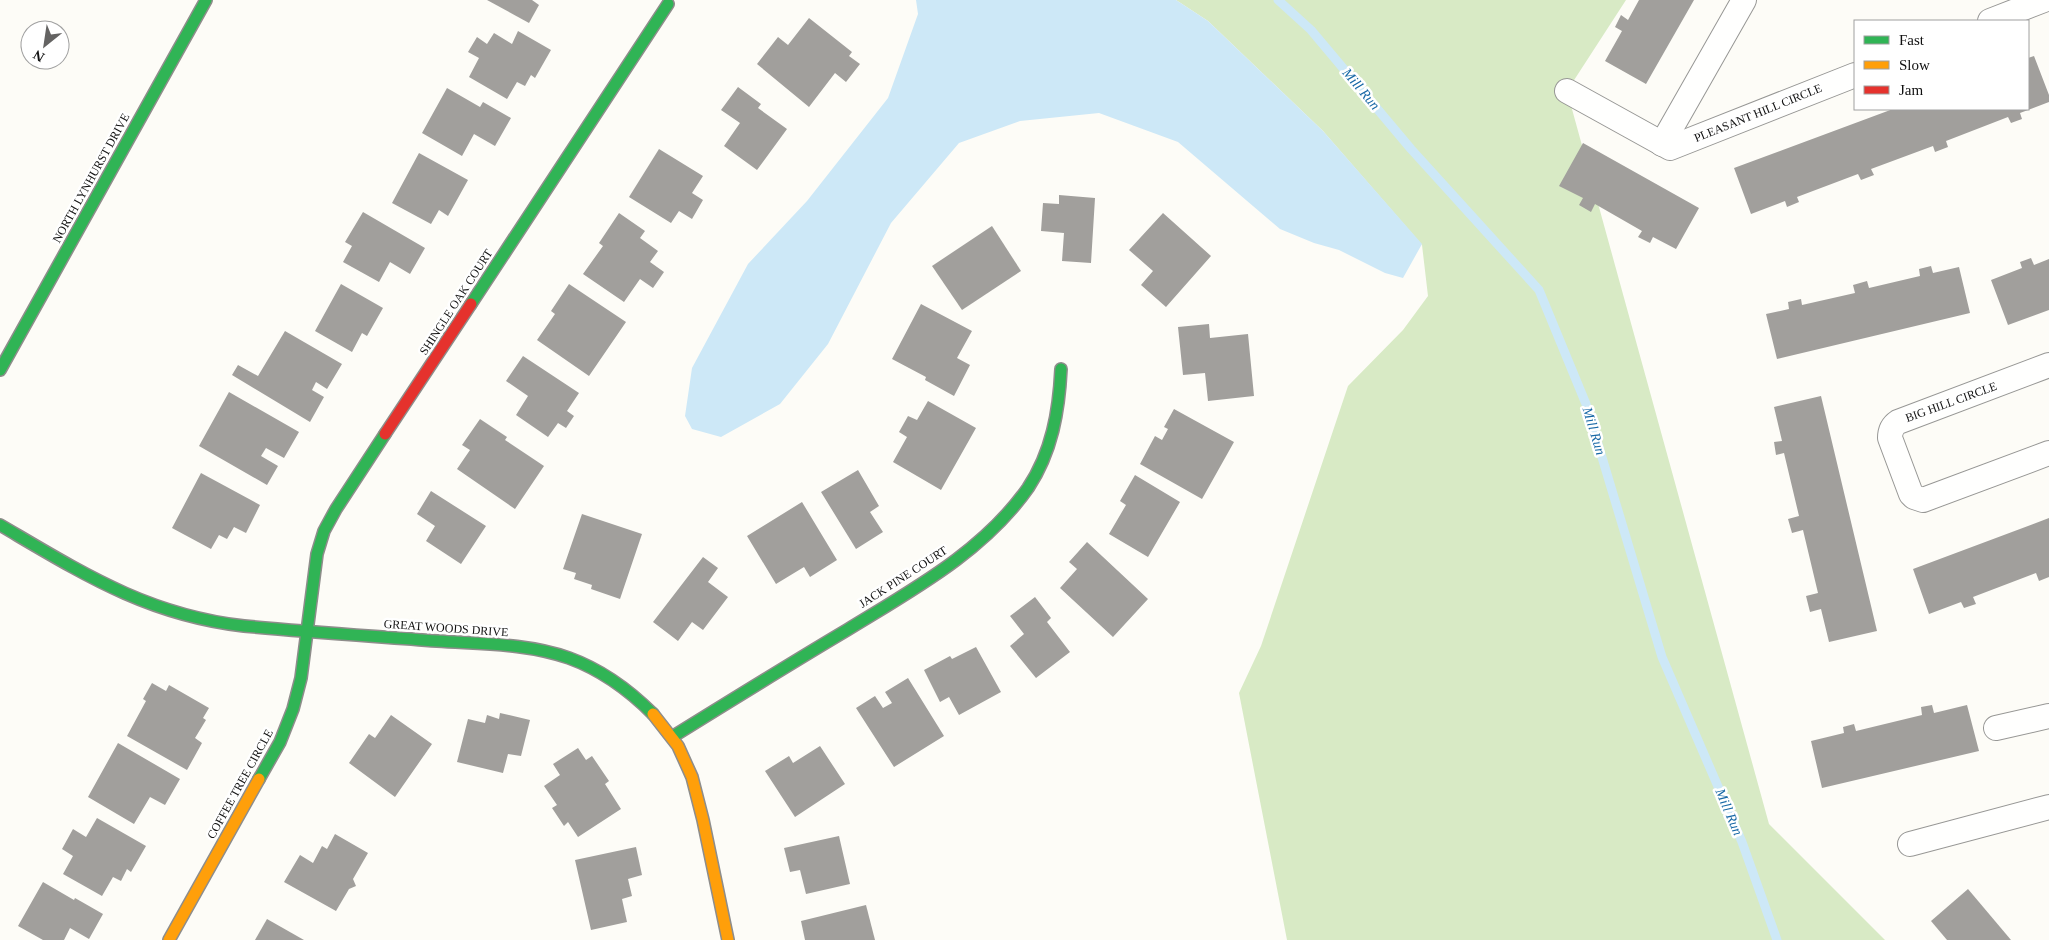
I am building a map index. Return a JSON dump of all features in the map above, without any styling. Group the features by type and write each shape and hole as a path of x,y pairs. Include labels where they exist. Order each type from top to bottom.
{"street":[{"name":"NORTH LYNHURST DRIVE","path":"0,370 206,0"},
{"path":"1567,91 1662,144 1744,0"},
{"path":"1993,20 2044,0"},
{"name":"SHINGLE OAK COURT","path":"307,632 312,580 317,554 324,531 332,516 668,4"},
{"name":"PLEASANT HILL CIRCLE","path":"1662,144 1670,148 1854,75"},
{"name":"BIG HILL CIRCLE","path":"2049,365 1898,422 1894,424 1890,433 1890,438 1911,494 1923,500 2049,453"},
{"name":"JACK PINE COURT","path":"672,737 936,574 963,555 998,525 1027,491 1047,450 1057,418 1061,369"},
{"name":"GREAT WOODS DRIVE","path":"0,525 96,580 135,599 167,611 204,620 307,632 532,648 582,663 612,679 649,710 672,737 686,761 700,809 728,940"},
{"name":"COFFEE TREE CIRCLE","path":"170,940 280,742 293,709 301,678 307,632"},
{"path":"1996,728 2049,716"},
{"path":"1910,844 2049,807"}],"green space":[{"path":"1176,0 1626,0 1567,91 1769,824 1885,940 1287,940 1239,693 1261,646 1348,386 1403,330 1428,296 1422,245 1323,131 1208,21"}],"water":[{"path":"916,0 1176,0 1208,21 1323,131 1422,244 1403,278 1385,273 1339,250 1314,243 1280,229 1178,142 1099,113 1020,121 959,143 891,223 828,344 780,404 721,437 692,429 685,416 692,368 748,264 807,201 888,98 918,14"}],"building":[{"path":"487,0 532,0 539,5 529,23"},
{"path":"1639,0 1694,0 1646,84 1605,61 1622,31 1615,27 1621,15 1628,20"},
{"path":"809,18 852,52 849,56 860,64 846,82 835,73 809,107 757,64 778,37 788,45"},
{"path":"518,31 551,50 535,78 531,75 525,86 517,82 507,99 469,77 479,58 468,52 477,37 487,44 494,33 512,44"},
{"path":"2034,56 2049,95 2049,102 2029,110 2029,58"},
{"path":"738,87 761,104 758,108 787,129 757,170 724,146 740,123 721,110"},
{"path":"447,88 480,107 483,102 511,118 495,146 474,134 462,156 422,133"},
{"path":"1890,110 2028,110 2020,113 2022,119 2011,123 2008,117 1946,141 1948,147 1935,152 1933,146 1871,169 1874,175 1861,180 1858,174 1797,197 1799,202 1787,207 1785,201 1751,214 1734,168"},
{"path":"1583,143 1699,208 1676,249 1653,237 1650,243 1638,237 1642,231 1595,204 1591,212 1579,205 1583,198 1559,186"},
{"path":"659,149 703,176 692,193 703,200 692,219 679,211 671,223 629,197"},
{"path":"419,153 468,180 448,216 439,210 431,224 392,203"},
{"path":"1059,195 1095,198 1091,263 1062,261 1064,233 1041,231 1043,203 1059,204"},
{"path":"363,212 425,248 410,274 390,262 379,282 343,262 352,246 345,242"},
{"path":"619,213 645,231 640,238 658,251 650,262 664,272 653,288 640,279 624,302 583,274 603,246 599,243"},
{"path":"1163,213 1211,256 1166,307 1141,285 1153,271 1129,250"},
{"path":"992,226 1021,271 962,310 932,266"},
{"path":"2031,258 2034,265 2049,259 2049,310 2008,325 1991,280 2022,268 2020,262"},
{"path":"1931,266 1933,273 1959,267 1970,313 1777,359 1766,314 1789,309 1788,302 1801,299 1802,305 1855,293 1853,285 1867,281 1869,288 1920,276 1919,269"},
{"path":"341,284 383,308 367,336 362,333 352,352 315,331"},
{"path":"569,284 626,322 589,376 537,340 555,314 551,311"},
{"path":"921,304 972,331 957,358 970,365 954,396 925,380 926,377 892,359"},
{"path":"1209,324 1210,338 1248,334 1254,396 1208,401 1205,373 1183,375 1178,327"},
{"path":"285,331 342,364 327,389 316,382 312,390 324,397 310,422 232,375 238,365 258,376"},
{"path":"523,356 579,393 567,411 574,416 566,428 558,423 548,437 516,415 528,396 506,381"},
{"path":"229,392 299,432 284,458 266,448 261,456 278,466 267,485 199,446"},
{"path":"1821,396 1877,631 1829,642 1821,609 1810,612 1806,596 1818,593 1803,530 1792,533 1788,519 1799,516 1784,453 1776,455 1774,442 1782,441 1774,407"},
{"path":"928,401 976,428 941,490 893,462 907,437 899,432 908,416 917,420"},
{"path":"1174,409 1234,442 1202,499 1140,464 1155,436 1162,440 1168,429 1164,427"},
{"path":"480,419 507,437 505,440 544,466 515,509 457,469 470,450 462,445"},
{"path":"858,470 879,506 870,512 883,532 856,549 821,492"},
{"path":"201,473 260,505 246,533 234,527 227,539 219,535 211,549 172,528"},
{"path":"1135,475 1180,502 1148,557 1109,534 1126,505 1120,501"},
{"path":"431,491 486,526 461,564 426,541 435,526 417,514"},
{"path":"802,502 837,560 810,577 804,567 776,584 747,536"},
{"path":"582,514 642,534 620,599 591,589 592,585 574,579 576,573 563,569"},
{"path":"2049,518 2049,577 2039,581 2036,573 1973,597 1976,604 1964,608 1961,602 1929,614 1913,569"},
{"path":"1087,542 1148,599 1113,637 1060,588 1077,569 1069,562"},
{"path":"703,557 718,568 708,582 728,597 703,630 692,622 678,641 653,622"},
{"path":"1035,597 1051,618 1047,622 1070,652 1036,678 1010,646 1024,634 1010,616"},
{"path":"976,647 1001,692 959,715 949,697 940,702 924,670 950,656 952,659"},
{"path":"908,678 944,736 894,767 856,708 875,696 883,708 892,703 885,692"},
{"path":"152,683 166,691 169,685 209,708 203,718 206,720 195,738 202,743 187,770 127,736 146,701 143,699"},
{"path":"1932,705 1934,713 1967,705 1979,751 1822,788 1811,741 1844,733 1843,727 1854,724 1856,731 1922,715 1921,707"},
{"path":"500,713 530,720 521,756 508,754 503,773 457,762 468,719 485,723 487,715 499,719"},
{"path":"391,715 432,744 395,797 349,763 369,734 375,738"},
{"path":"118,743 180,779 165,805 150,797 134,824 88,797"},
{"path":"820,746 845,784 795,817 765,771 789,756 793,763"},
{"path":"578,748 586,760 592,756 609,781 605,784 621,809 578,837 568,822 564,826 552,808 557,805 544,786 560,775 553,764"},
{"path":"97,818 146,846 131,872 127,869 121,881 113,877 102,896 63,874 73,856 62,849 73,829 86,837"},
{"path":"335,834 368,853 353,879 356,886 349,889 336,911 284,882 300,855 313,863 322,846 327,849"},
{"path":"839,836 850,884 806,894 800,870 790,872 784,848"},
{"path":"636,847 642,875 628,879 632,896 622,899 627,922 591,930 575,860"},
{"path":"43,882 103,914 89,939 70,928 64,940 43,940 18,926"},
{"path":"1968,889 2011,940 1947,940 1931,921"},
{"path":"866,905 875,940 805,940 801,921"},
{"path":"267,919 304,940 255,940"}],"waterway":[{"name":"Mill Run","path":"1278,0 1311,30 1411,149 1539,290 1586,404 1662,657 1742,842 1777,940"}],"traffic: fast":[{"path":"0,370 206,0"},
{"path":"471,304 668,4"},
{"path":"672,737 921,584 968,551 990,532 1028,488 1043,460 1056,416 1061,369"},
{"path":"259,779 280,742 293,709 301,678 317,554 324,531 336,509 385,434"},
{"path":"0,525 116,589 176,612 244,626 537,649 569,658 593,668 625,689 653,714"}],"traffic: slow":[{"path":"653,714 678,746 692,777 728,940"},
{"path":"169,940 259,779"}],"traffic: jam":[{"path":"385,434 471,304"}]}
